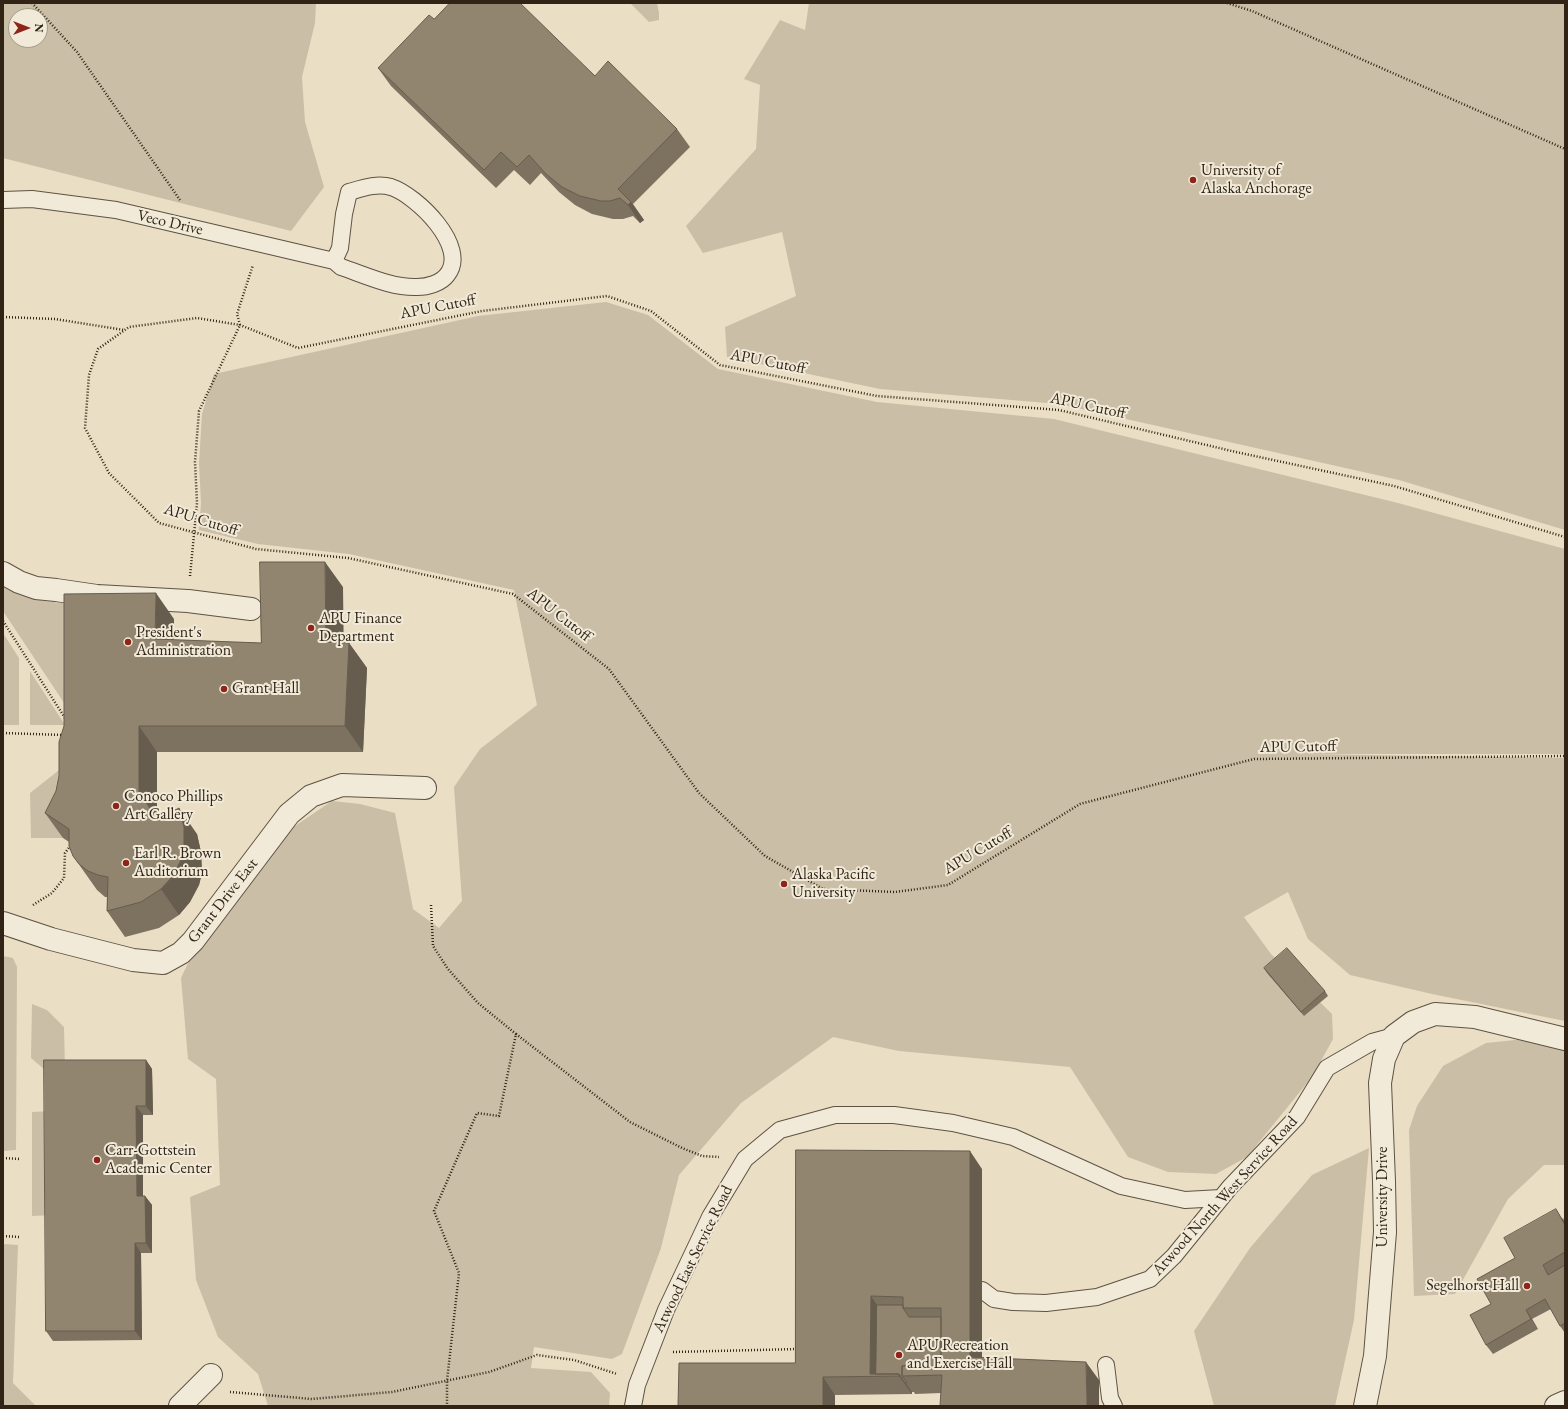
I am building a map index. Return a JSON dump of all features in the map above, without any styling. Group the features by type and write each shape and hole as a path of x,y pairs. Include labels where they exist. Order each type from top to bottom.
{"street":[{"path":"3,573 19,582 36,588 97,596 188,601 251,609"},
{"name":"Grant Drive East","path":"3,923 51,939 133,960 164,963 181,953 193,941 289,814 311,796 342,784 425,788"},
{"path":"1394,1036 1413,1022 1435,1014 1475,1017 1565,1039"},
{"name":"University Drive","path":"1365,1406 1375,1356 1384,1232 1384,1181 1380,1084 1384,1059 1394,1036"},
{"path":"180,1406 211,1376"},
{"path":"1556,1406 1565,1402"}],"lane":[{"name":"Veco Drive","path":"3,200 32,199 116,210 334,261 341,267 392,285 418,287 442,281 449,272 452,263 452,251 440,227 425,210 406,194 390,187 370,186 349,192 344,214 340,248 334,261"},
{"name":"Atwood North West Service Road","path":"982,1290 994,1299 1013,1302 1046,1303 1097,1297 1150,1279 1174,1256 1221,1198 1297,1117 1327,1068 1372,1042 1394,1036"},
{"name":"Atwood East Service Road","path":"632,1406 640,1378 666,1310 710,1217 745,1159 780,1130 835,1115 894,1115 953,1123 1013,1137 1121,1186 1185,1200 1221,1198"},
{"path":"1106,1365 1110,1398 1114,1406"}],"path":[{"path":"32,3 77,52 201,230"},
{"path":"1227,3 1252,11 1565,149"},
{"path":"188,601 193,532 197,503 195,462 199,411 240,324 237,314 260,244"},
{"name":"APU Cutoff","path":"1565,537 1394,486 1236,452 1059,410 878,396 720,365 651,311 607,296 482,311 298,348 240,324 197,318 129,327 98,349 89,375 85,428 109,473 159,523 256,549 348,558 512,594 609,669 699,793 765,856 823,889 895,892 948,885 1080,804 1254,759 1565,756"},
{"path":"3,317 55,319 124,330"},
{"path":"3,620 66,719"},
{"path":"3,733 67,735"},
{"path":"27,905 32,905 52,893 64,878 65,853 71,845"},
{"path":"431,905 433,946 448,968 478,1003 516,1034 630,1122 682,1148 702,1156 745,1159"},
{"path":"447,1406 447,1381 459,1273 434,1211 478,1113 499,1116 516,1034"},
{"path":"3,1158 21,1159"},
{"path":"3,1236 20,1237"},
{"path":"649,1353 800,1350"},
{"path":"211,1376 226,1392 312,1399 392,1392 488,1372 537,1355 574,1360 614,1373 640,1378"}],"shaded area":[{"path":"3,3 316,3 315,23 302,77 305,122 324,187 291,231 3,158"},
{"path":"630,3 657,3 659,20 649,22"},
{"name":"University of Alaska Anchorage","path":"809,3 1565,3 1565,530 1399,480 1059,404 880,389 727,357 725,327 796,296 782,232 703,253 686,226 756,149 760,85 744,79 780,20 805,30"},
{"path":"606,302 648,315 718,369 877,402 1054,419 1398,503 1565,549 1565,754 1303,754 1565,758 1565,1021 1432,994 1350,975 1308,939 1288,892 1244,917 1271,954 1332,1014 1333,1039 1312,1077 1247,1157 1216,1174 1168,1172 1128,1157 1070,1067 899,1051 833,1037 741,1103 679,1175 661,1248 622,1354 612,1359 534,1347 531,1368 591,1372 610,1393 609,1406 268,1406 258,1374 218,1337 196,1280 190,1197 220,1185 216,1079 188,1059 181,978 190,959 283,834 332,801 360,804 395,813 413,909 439,928 462,901 454,787 480,749 537,705 514,590 349,554 258,544 199,530 201,503 199,463 202,414 214,374 478,316"},
{"path":"3,585 21,594 44,601 73,604 78,724 3,611"},
{"path":"3,633 19,658 19,725 3,725"},
{"path":"30,671 65,725 30,725"},
{"path":"82,752 63,838 31,838 30,793"},
{"path":"3,956 13,958 17,967 16,1150 3,1151"},
{"path":"32,1004 47,1010 64,1027 65,1070 51,1075 31,1058"},
{"path":"1525,1039 1565,1048 1565,1165 1544,1165 1508,1199 1455,1294 1414,1296 1409,1130 1417,1106 1443,1066 1486,1043"},
{"path":"51,1111 52,1215 32,1216 32,1112"},
{"path":"1369,1148 1354,1320 1335,1406 1214,1406 1194,1331 1250,1248 1312,1175"},
{"path":"3,1244 18,1245 13,1383 36,1406 3,1406"}],"building":[{"path":"450,3 520,3 595,76 608,61 677,129 618,189 631,202 628,205 620,198 610,201 601,201 580,196 562,187 546,174 529,155 517,167 501,152 484,170 378,68 429,15 434,19"},
{"path":"260,562 325,562 326,642 349,643 345,726 139,726 139,796 148,805 156,820 179,808 184,827 184,847 181,860 173,876 161,889 141,902 107,911 108,877 88,871 79,864 73,856 69,846 69,829 45,813 56,791 59,776 59,742 64,726 64,594 156,593 155,639 261,643"},
{"path":"1287,948 1325,991 1301,1012 1264,968"},
{"name":"Carr-Gottstein Academic Center","path":"44,1060 146,1060 146,1106 136,1106 137,1196 145,1196 146,1243 135,1243 135,1331 46,1331"},
{"path":"796,1150 970,1151 970,1357 1086,1362 1087,1406 940,1406 942,1375 902,1376 902,1366 941,1366 941,1308 903,1308 903,1297 871,1296 870,1374 899,1374 899,1376 823,1377 823,1406 678,1406 679,1363 795,1363"},
{"name":"Segelhorst Hall","path":"1556,1209 1565,1225 1565,1252 1543,1265 1548,1275 1565,1265 1565,1323 1560,1326 1545,1299 1526,1310 1531,1319 1486,1345 1470,1315 1491,1304 1477,1279 1515,1258 1504,1238"},
{"path":"877,1305 903,1305 903,1308 909,1317 941,1317 941,1366 902,1366 902,1376 907,1383 905,1383 899,1374 876,1374"}],"place":[{"name":"University of Alaska Anchorage","path":"1193,180"},
{"name":"APU Finance Department","path":"311,628"},
{"name":"President's Administration","path":"128,642"},
{"name":"Grant Hall","path":"224,689"},
{"name":"Conoco Phillips Art Gallery","path":"116,806"},
{"name":"Earl R. Brown Auditorium","path":"126,863"},
{"name":"Alaska Pacific University","path":"784,884"},
{"name":"Carr-Gottstein Academic Center","path":"97,1160"},
{"name":"Segelhorst Hall","path":"1527,1286"},
{"name":"APU Recreation and Exercise Hall","path":"899,1355"}]}
